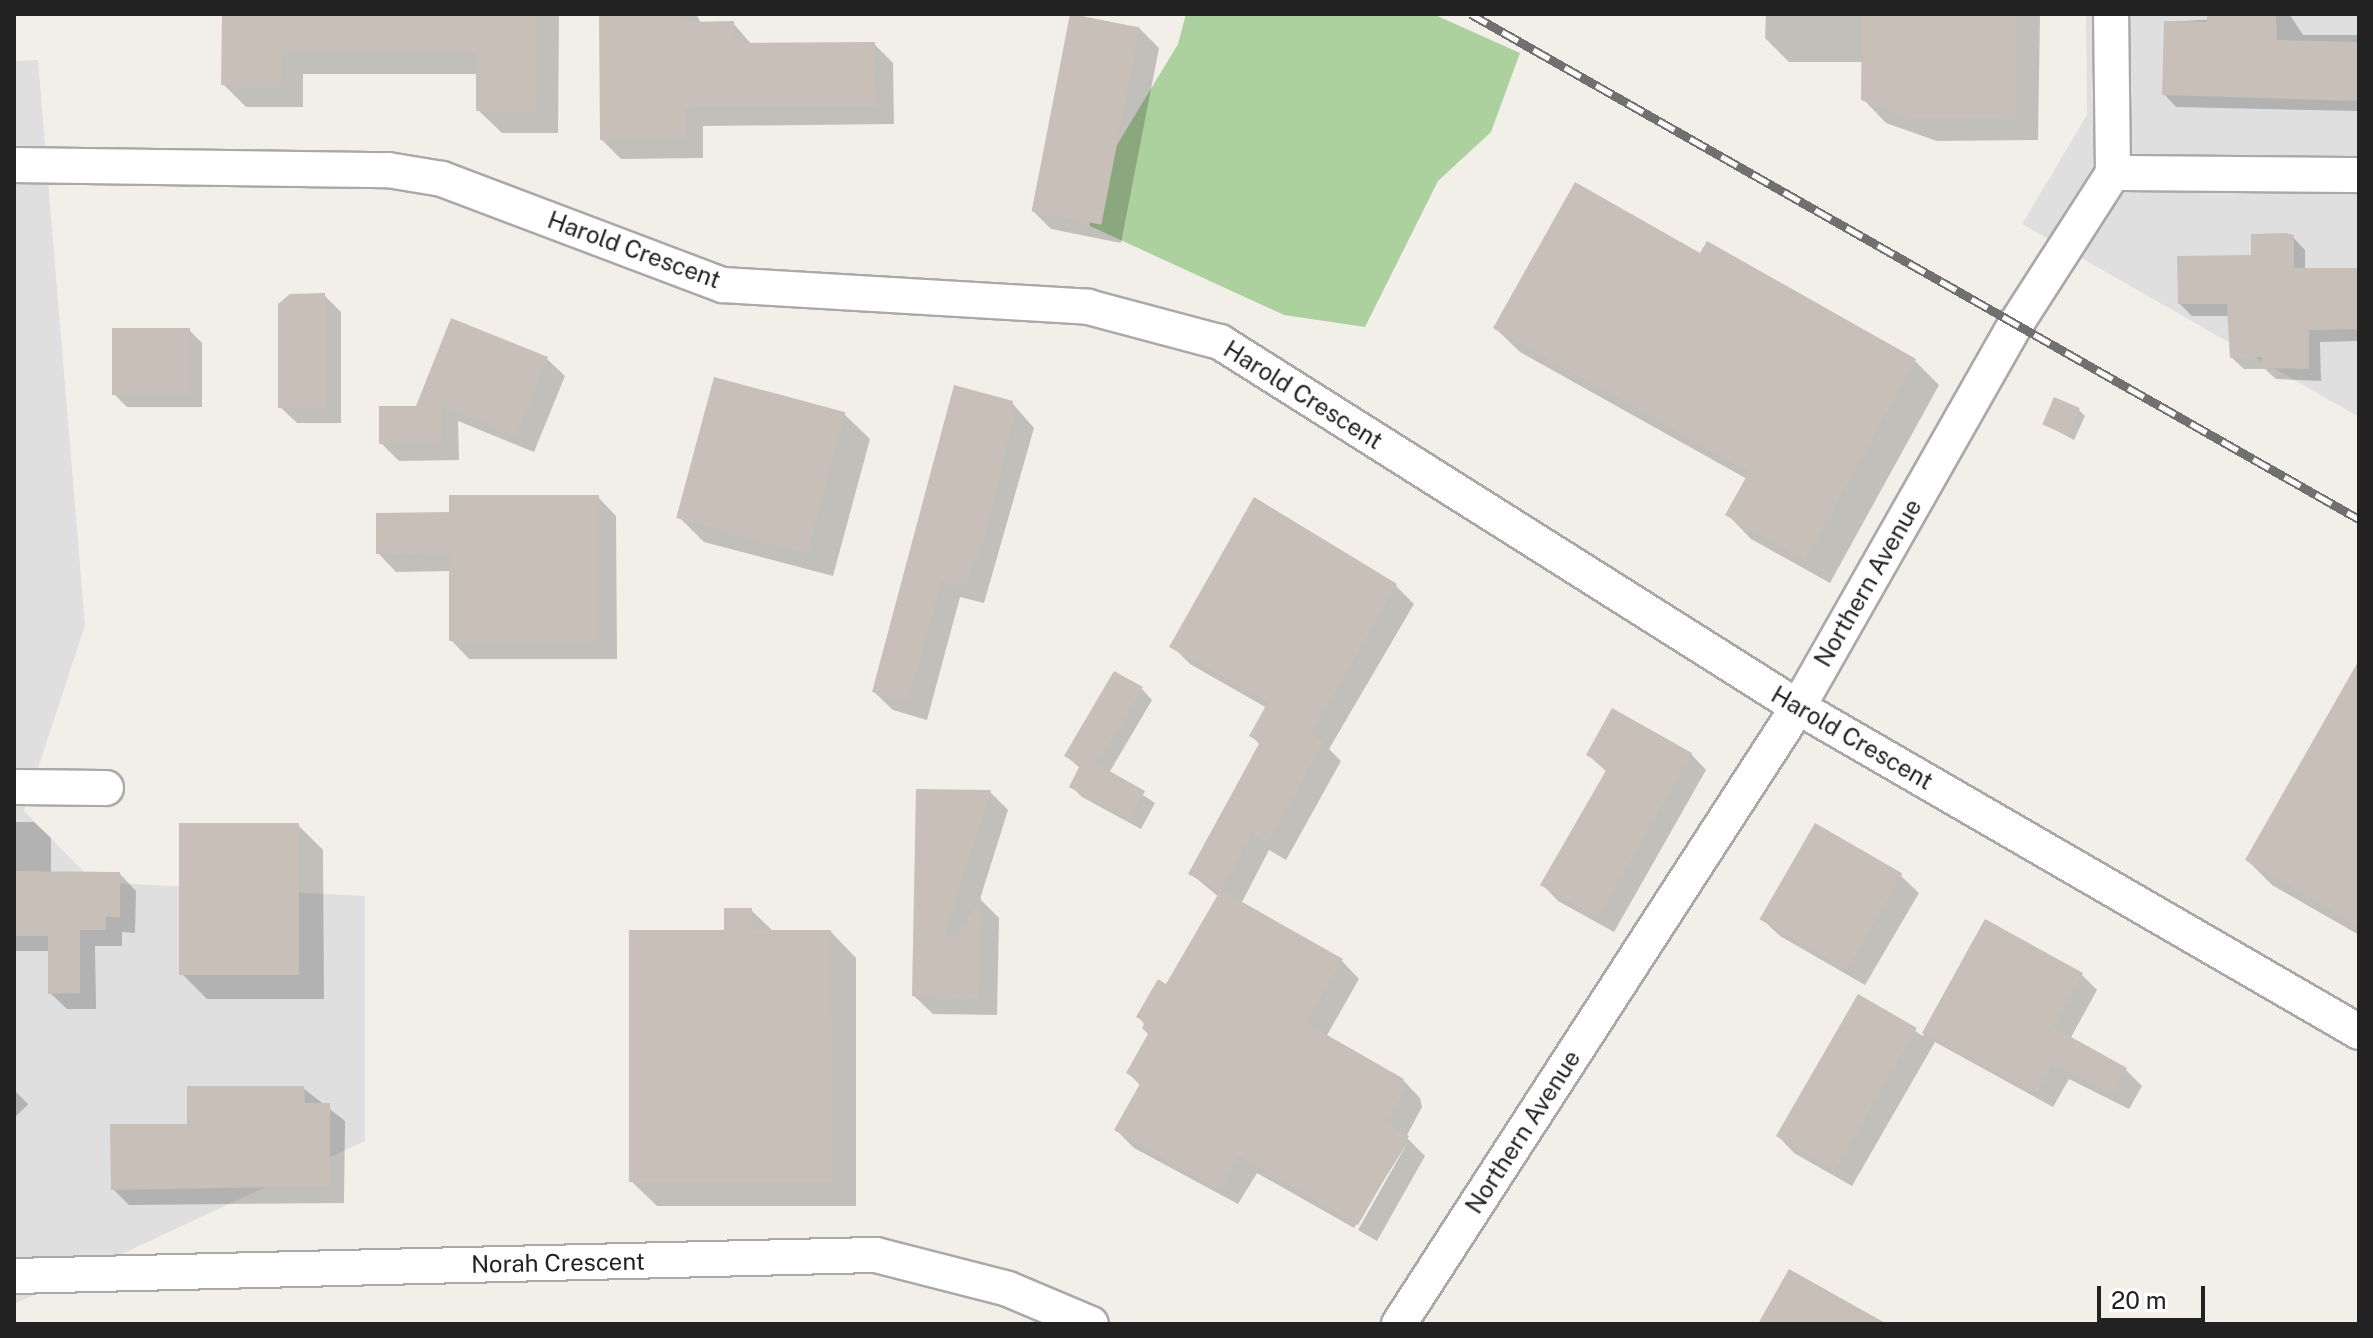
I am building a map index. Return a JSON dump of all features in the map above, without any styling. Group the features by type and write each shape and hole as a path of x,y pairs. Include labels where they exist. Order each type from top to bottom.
{"street":[{"path":"2111,14 2113,173 2359,175"},
{"name":"Harold Crescent","path":"14,165 388,170 442,179 723,285 1088,307 1220,342 1798,707 2359,1032"},
{"name":"Northern Avenue","path":"1399,1324 1798,707 2016,324 2113,173"},
{"path":"14,787 106,788"},
{"name":"Norah Crescent","path":"14,1276 876,1255 1008,1289 1091,1324"}],"shaded area":[{"path":"2086,14 2359,14 2359,417 2022,224 2087,115"},
{"path":"38,60 85,625 24,811 94,882 365,896 365,1141 14,1304 14,61"}],"green space":[{"path":"1186,14 1433,14 1520,53 1491,132 1438,181 1365,327 1284,315 1090,226 1088,193 1178,44"}],"building":[{"path":"222,14 536,14 536,111 476,111 476,52 281,52 281,85 221,85"},
{"path":"599,14 683,14 683,22 734,21 735,43 875,42 876,106 685,107 685,140 600,140"},
{"path":"1070,14 1140,28 1101,225 1032,211"},
{"path":"1862,14 2017,14 2016,117 1912,119 1861,100"},
{"path":"2207,14 2276,14 2277,40 2359,42 2359,101 2162,95 2164,21 2207,22"},
{"path":"1575,182 1700,253 1707,241 1916,359 1805,561 1725,515 1749,472 1493,328"},
{"path":"2251,234 2294,235 2294,268 2359,268 2359,329 2309,330 2309,369 2262,368 2262,357 2230,358 2227,304 2178,304 2177,256 2251,255"},
{"path":"325,293 325,408 278,408 278,304 290,294"},
{"path":"451,318 548,357 516,436 441,405 441,443 379,444 379,406 416,406"},
{"path":"112,328 190,328 190,395 112,395"},
{"path":"714,377 845,412 808,553 676,518"},
{"path":"954,385 1013,401 1012,407 1016,408 985,536 965,586 942,580 908,702 872,692"},
{"path":"2054,397 2080,408 2068,436 2042,425"},
{"path":"449,495 599,495 599,641 449,641 449,553 376,554 376,513 449,512"},
{"path":"1254,497 1397,584 1311,734 1324,741 1267,843 1251,834 1221,890 1343,959 1306,1023 1404,1079 1400,1085 1406,1088 1386,1123 1409,1136 1358,1225 1239,1156 1220,1188 1213,1187 1114,1130 1141,1082 1126,1073 1148,1034 1142,1028 1145,1022 1136,1017 1158,979 1166,984 1220,891 1188,874 1260,742 1249,736 1268,702 1169,647"},
{"path":"2359,660 2359,926 2245,860"},
{"path":"1114,671 1143,687 1097,764 1145,791 1130,820 1069,787 1080,765 1064,756"},
{"path":"1612,708 1692,753 1598,918 1540,885 1608,767 1586,755"},
{"path":"916,789 991,790 945,933 956,939 981,897 979,998 912,996"},
{"path":"179,823 299,823 299,975 179,975"},
{"path":"1815,823 1902,873 1847,970 1760,919"},
{"path":"14,871 120,872 120,917 106,917 106,930 80,930 80,993 48,994 48,936 14,936"},
{"path":"724,908 752,908 752,930 831,930 832,1182 629,1182 629,930 724,930"},
{"path":"1985,919 2083,973 2053,1027 2127,1068 2113,1095 2053,1064 2037,1093 1922,1033"},
{"path":"1858,994 1917,1028 1835,1170 1776,1136"},
{"path":"187,1086 304,1086 305,1103 330,1103 330,1186 111,1190 110,1124 187,1124"},
{"path":"1789,1269 1887,1324 1758,1324"}],"railway":[{"path":"1471,14 2359,519"}]}
